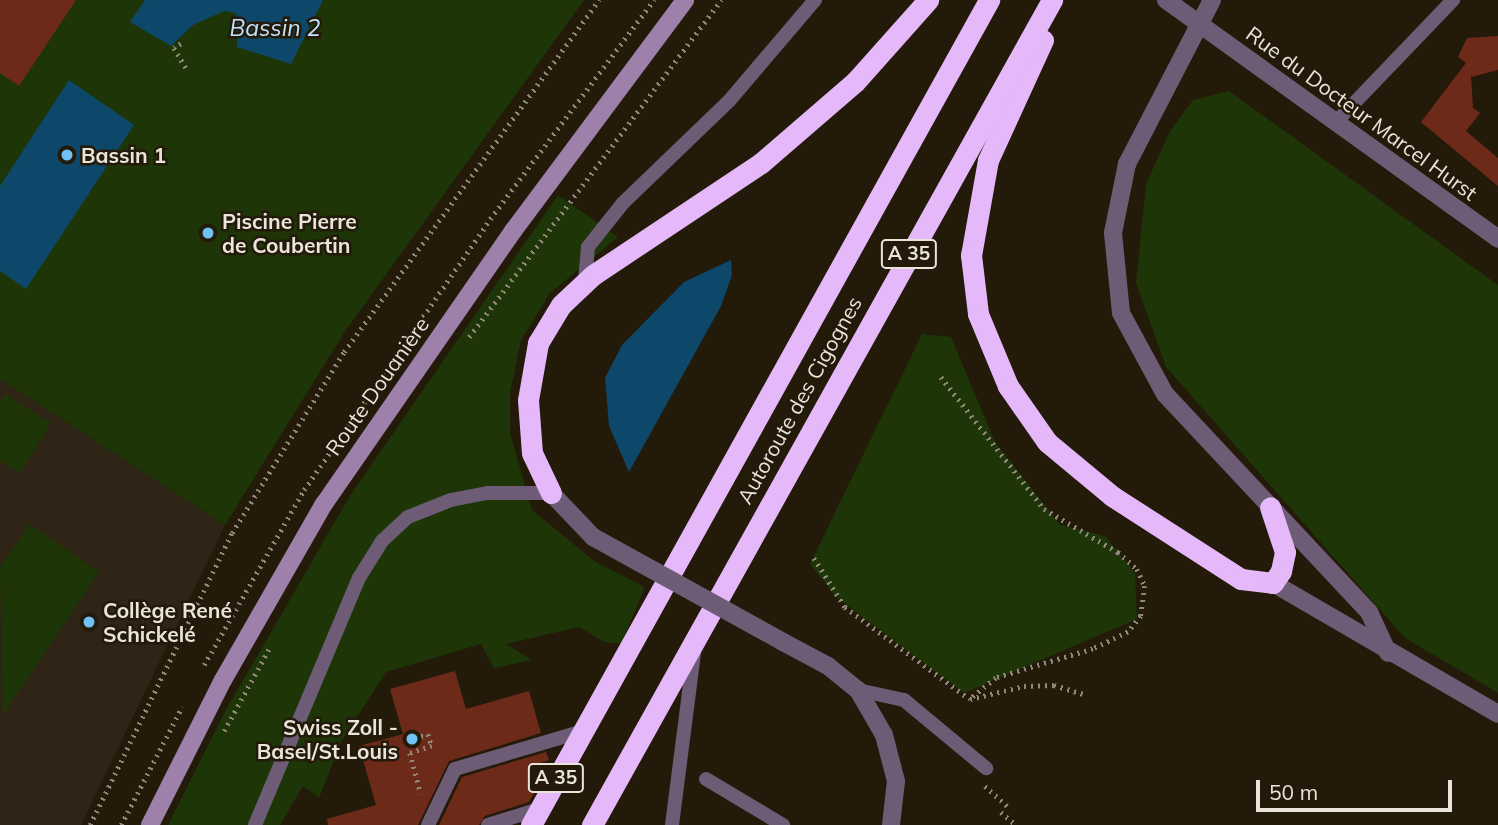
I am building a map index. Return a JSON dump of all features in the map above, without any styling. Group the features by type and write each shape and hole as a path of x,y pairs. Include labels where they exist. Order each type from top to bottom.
{"highway":[{"path":"551,493 532,453 527,424 530,373 538,343 561,305 585,281 761,163 855,82 928,0"},
{"name":"Autoroute des Cigognes","path":"535,817 989,0"},
{"name":"Autoroute des Cigognes","path":"592,825 697,631 1052,0"},
{"path":"1058,0 988,160 971,255 978,314 1008,387 1047,442 1112,496 1241,579 1273,583 1285,552 1270,507"}],"main road":[{"name":"Route Douanière","path":"150,825 223,680 324,504 513,231 685,0"}],"street":[{"name":"Rue du Docteur Marcel Hurst","path":"1166,0 1498,239"},
{"path":"1212,0 1126,164 1113,233 1115,290 1131,339 1152,377 1208,445 1369,612 1388,653"},
{"path":"551,493 593,537 828,666 858,691 884,734 896,781 891,825"},
{"path":"1273,583 1388,653 1498,714"}],"lane":[{"path":"585,281 588,247 623,203 729,101 815,0"},
{"path":"1337,121 1453,0"},
{"path":"256,825 359,578 382,541 408,517 451,500 488,493 551,493"},
{"path":"672,825 697,631"},
{"path":"858,691 904,700 981,773"},
{"path":"429,825 455,769 583,731"},
{"path":"706,779 783,825"},
{"path":"488,825 535,817"}],"path":[{"path":"90,825 239,522 344,352 599,0"},
{"path":"464,344 720,0"},
{"path":"181,44 174,48 186,68"},
{"path":"941,377 1044,509 1118,552 1137,569 1145,586 1141,616 1128,632 1093,649 996,678 970,699"},
{"path":"814,558 845,607 970,699 1024,686 1054,685 1083,694"},
{"path":"217,745 274,639"},
{"path":"421,736 428,734 432,746 410,753 422,798"},
{"path":"981,773 1007,806"},
{"path":"1001,812 1016,825"}],"shaded area":[{"name":"Collège René Schickelé","path":"0,379 225,525 81,825 0,825"}],"green space":[{"name":"Piscine Pierre de Coubertin","path":"0,0 584,0 344,333 225,525 0,379"},
{"path":"1229,91 1498,285 1498,693 1405,638 1166,367 1136,283 1146,184 1170,131 1193,100"},
{"path":"558,195 618,237 550,293 521,340 510,393 510,433 532,510 594,561 645,587 621,644 604,642 579,627 506,644 532,660 494,668 481,644 386,672 341,742 319,798 303,786 280,825 168,825 223,715 351,494"},
{"path":"922,334 951,337 995,442 1060,525 1105,536 1135,573 1137,619 964,693 836,597 810,564"},
{"path":"5,394 51,423 20,473 0,461 0,402"},
{"path":"30,524 99,572 3,715 0,567"}],"water":[{"name":"Bassin 2","path":"145,0 323,0 291,64 237,47 236,13 224,11 193,25 171,46 130,22"},
{"name":"Bassin 1","path":"69,80 134,125 26,289 0,271 0,186"},
{"path":"731,260 732,275 721,306 629,472 609,426 605,378 622,345 684,282"}],"building":[{"path":"0,0 76,0 19,86 0,73"},
{"path":"1498,36 1498,70 1471,77 1473,108 1480,113 1466,131 1498,158 1498,186 1421,122 1466,63 1458,57 1467,38"},
{"path":"455,671 466,709 529,691 541,733 449,761 418,825 328,825 327,819 376,805 359,746 403,734 390,689"},
{"path":"546,752 549,760 537,764 543,776 529,802 485,816 479,825 439,825 462,777"}],"place":[{"name":"Bassin 1","path":"67,155"},
{"name":"Piscine Pierre de Coubertin","path":"208,233"},
{"name":"Collège René Schickelé","path":"89,622"},
{"name":"Swiss Zoll - Basel/St.Louis","path":"412,739"}]}
